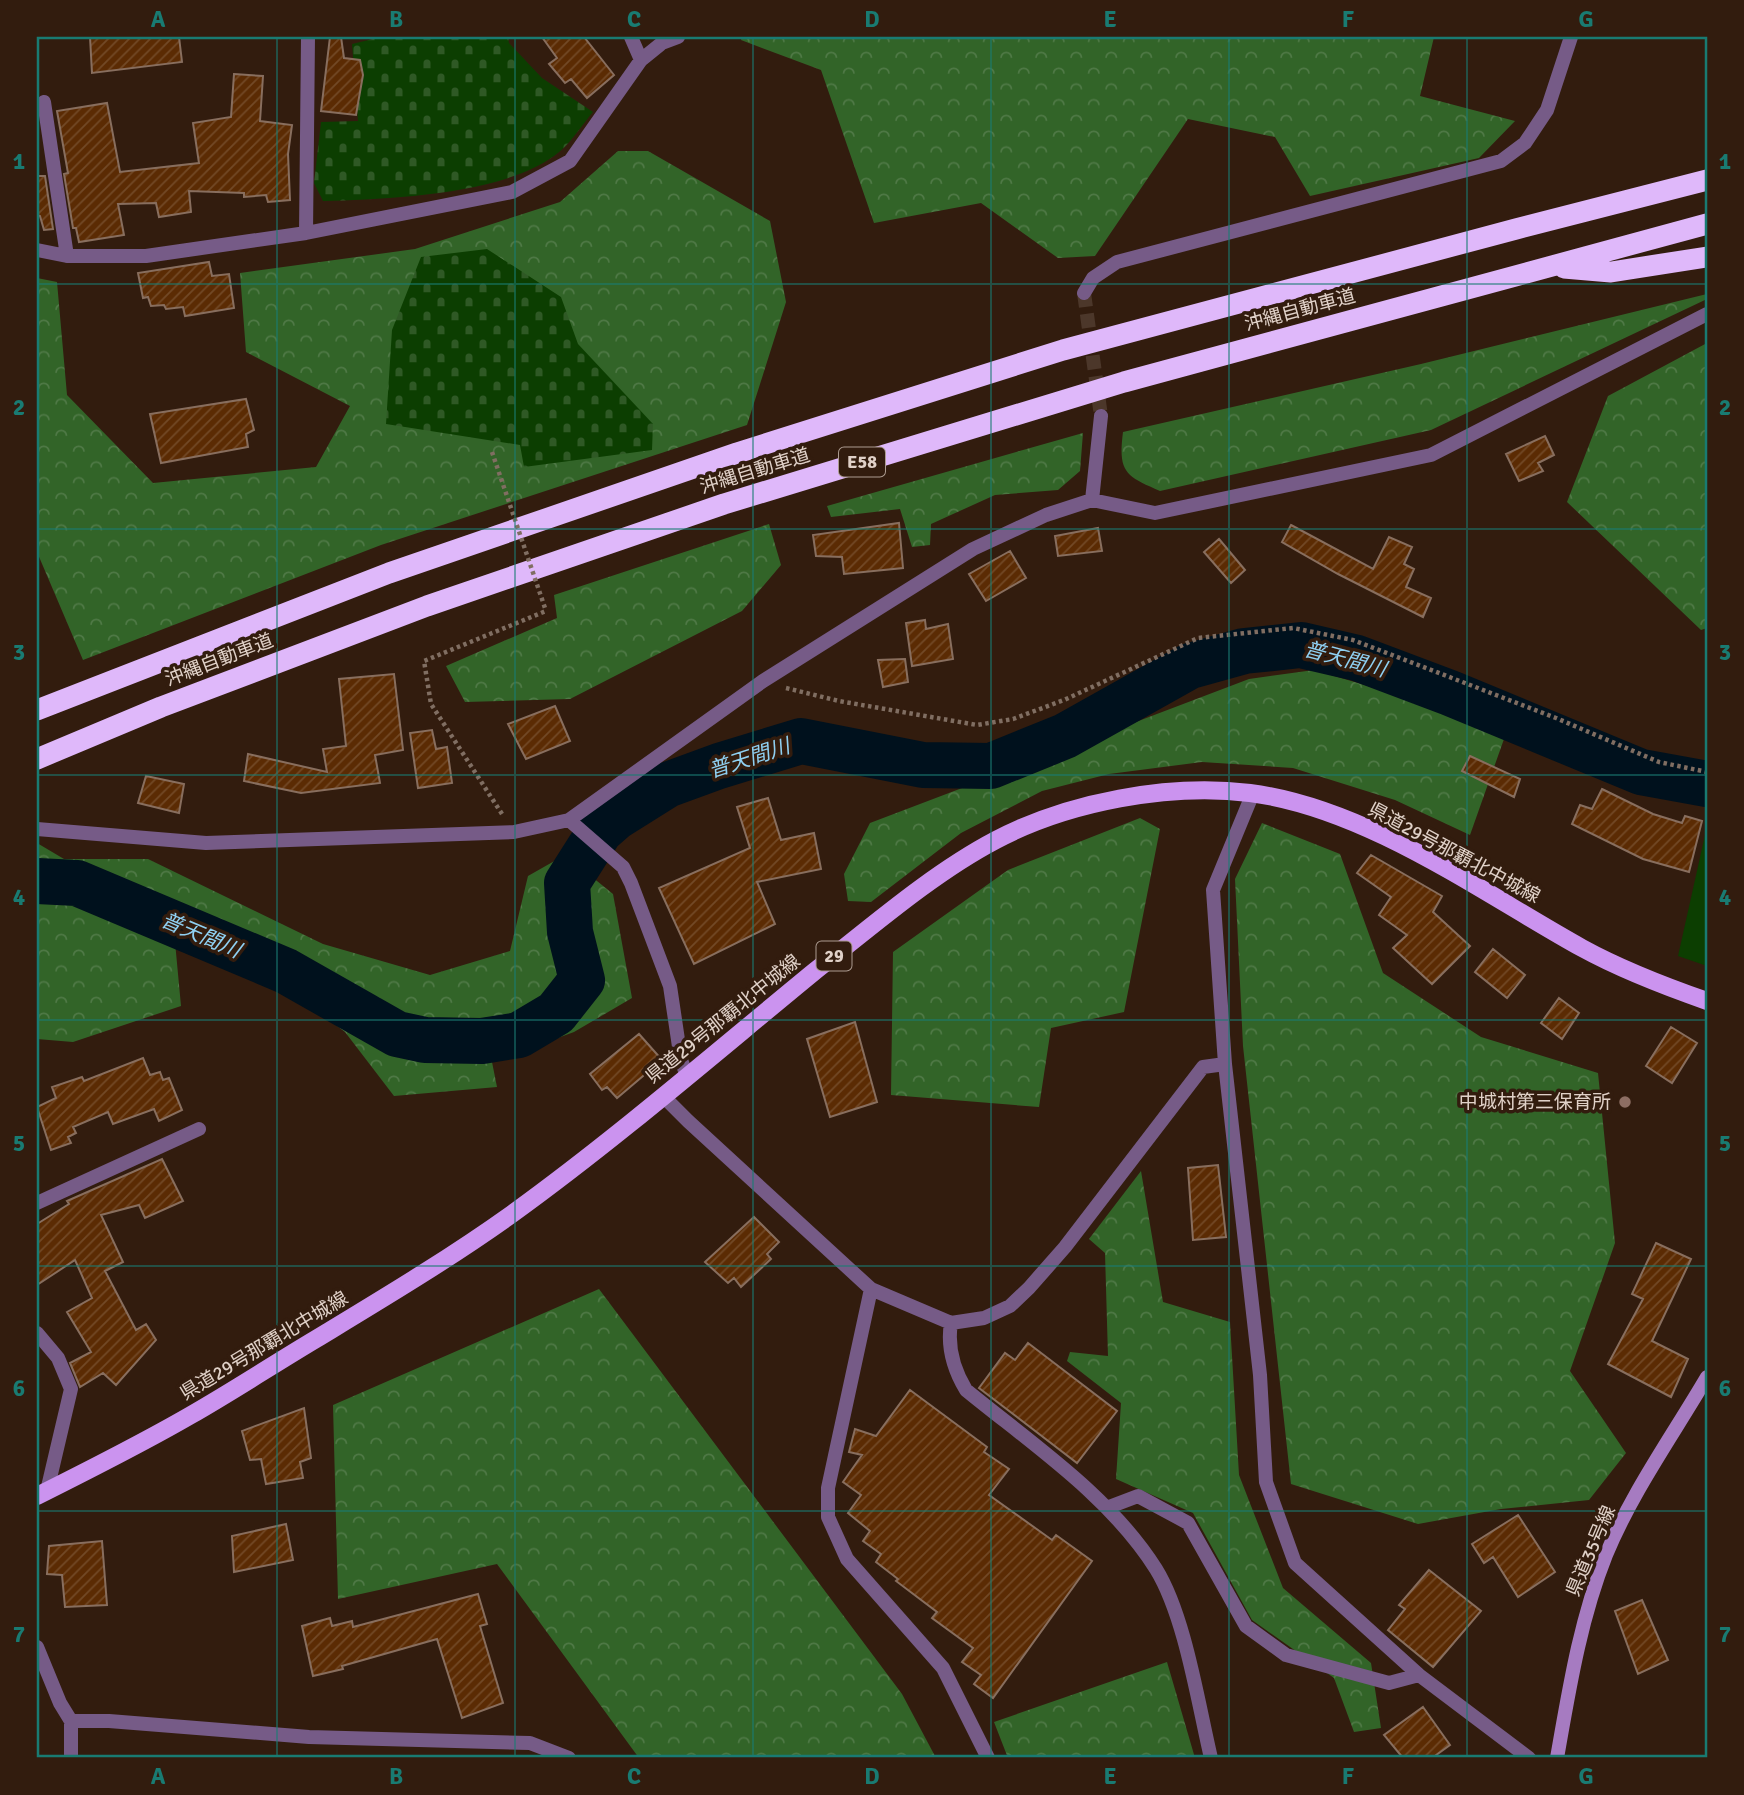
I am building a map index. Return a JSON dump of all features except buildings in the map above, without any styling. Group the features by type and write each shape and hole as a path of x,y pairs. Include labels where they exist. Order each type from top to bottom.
{"highway":[{"name":"沖縄自動車道","path":"37,710 390,573 737,453 1063,350 1707,180"},
{"name":"沖縄自動車道","path":"37,759 161,707 427,606 724,505 1124,382 1707,224"},
{"path":"1547,266 1611,272 1707,257"}],"main road":[{"name":"県道29号那覇北中城線","path":"42,1493 193,1414 458,1251 514,1213 864,932 924,887 994,841 1025,827 1087,806 1161,793 1217,791 1252,793 1330,813 1384,835 1587,951 1656,983 1707,1001"},
{"name":"県道35号線","path":"1557,1758 1567,1698 1588,1606 1607,1553 1632,1503 1707,1377"}],"street":[{"path":"306,233 308,37"},
{"path":"631,37 641,60"},
{"path":"37,250 67,256 146,256 306,233 401,212 513,192 570,161 641,60 662,43 678,37"},
{"path":"1084,293 1093,278 1117,262 1500,161 1525,143 1547,110 1571,37"},
{"path":"44,102 67,256"},
{"path":"37,829 206,843 514,832 570,821 763,681 973,549 1046,515 1092,500 1156,513 1431,455 1707,314"},
{"path":"1092,500 1101,416"},
{"path":"1252,793 1213,890 1225,1064 1259,1375 1266,1482 1294,1563 1419,1675 1529,1758"},
{"path":"570,821 623,867 670,986 681,1060 687,1076"},
{"path":"663,1096 871,1289 951,1323 985,1318 1010,1306 1065,1247 1203,1067 1225,1064"},
{"path":"37,1203 199,1129"},
{"path":"871,1289 828,1488 828,1517 848,1559 943,1668 988,1758"},
{"path":"951,1323 951,1352 957,1375 966,1390 1109,1507 1157,1570 1178,1621 1211,1758"},
{"path":"37,1333 58,1358 71,1389 42,1493"},
{"path":"1109,1507 1138,1496 1188,1523 1246,1626 1286,1655 1389,1683 1419,1675"},
{"path":"37,1647 60,1703 71,1721 71,1758"},
{"path":"71,1721 108,1721 309,1737 530,1743 569,1758"}],"path":[{"path":"492,452 546,611 424,661 430,704 514,832"},
{"path":"763,681 839,701 978,724 1013,719 1064,700 1198,638 1293,628 1353,640 1556,718 1659,762 1707,772"}],"green space":[{"path":"381,37 508,37 509,43 542,78 593,112 554,156 531,169 504,179 475,187 411,196 323,201 314,183 321,122 358,121 352,44"},
{"path":"742,37 1434,37 1420,96 1515,121 1479,158 1310,196 1275,137 1188,119 1095,256 1058,258 981,203 874,223 821,70 741,40"},
{"path":"618,151 648,151 770,221 786,302 747,425 381,545 83,660 37,552 37,278 57,282 67,395 153,483 316,467 350,406 246,352 240,273 415,249 560,202"},
{"path":"487,249 561,297 578,344 653,424 652,450 524,467 520,445 386,424 392,330 421,257"},
{"path":"1707,294 1707,299 1431,430 1160,491 1132,476 1123,464 1123,432 1421,364"},
{"path":"1707,343 1707,628 1701,630 1567,502 1608,396"},
{"path":"1083,433 1080,471 1058,490 995,495 931,524 930,545 912,547 900,509 831,517 827,506"},
{"path":"769,524 781,565 742,611 570,699 465,702 446,666 557,618 554,595"},
{"path":"1314,670 1412,699 1504,739 1470,835 1395,800 1293,768 1202,762 1109,774 1042,791 961,833 871,902 848,901 844,874 870,823 1249,679"},
{"path":"1140,818 1160,829 1124,1012 1051,1028 1039,1107 891,1095 893,952 1008,870"},
{"path":"1262,823 1340,854 1383,973 1481,1037 1598,1073 1615,1243 1570,1371 1626,1453 1589,1500 1501,1509 1418,1524 1291,1484 1243,1046 1235,879"},
{"path":"1707,826 1707,966 1678,956"},
{"path":"37,843 64,859 148,859 323,944 430,975 510,951 528,876 565,855 613,894 632,998 574,1032 492,1062 497,1087 394,1096 345,1032 205,925 175,942 181,1006 73,1042 37,1039"},
{"path":"1141,1171 1163,1302 1230,1322 1239,1475 1283,1588 1371,1663 1381,1728 1354,1732 1334,1678 1252,1620 1193,1513 1116,1479 1121,1403 1067,1361 1070,1352 1108,1356 1105,1253 1089,1239"},
{"path":"599,1289 902,1694 936,1758 639,1758 497,1564 338,1599 333,1405"},
{"path":"1167,1662 1195,1758 1008,1758 994,1722"}],"waterway":[{"name":"普天間川","path":"37,881 77,883 286,971 397,1034 425,1040 482,1041 519,1035 556,1013 582,980 570,932 567,883 600,831 616,817 667,785 801,741 923,765 991,766 1065,736 1190,666 1244,651 1301,645 1357,658 1450,693 1641,772 1707,784"}],"tunnel":[{"path":"1084,293 1101,416"}],"place":[{"name":"中城村第三保育所","path":"1625,1102"}]}
